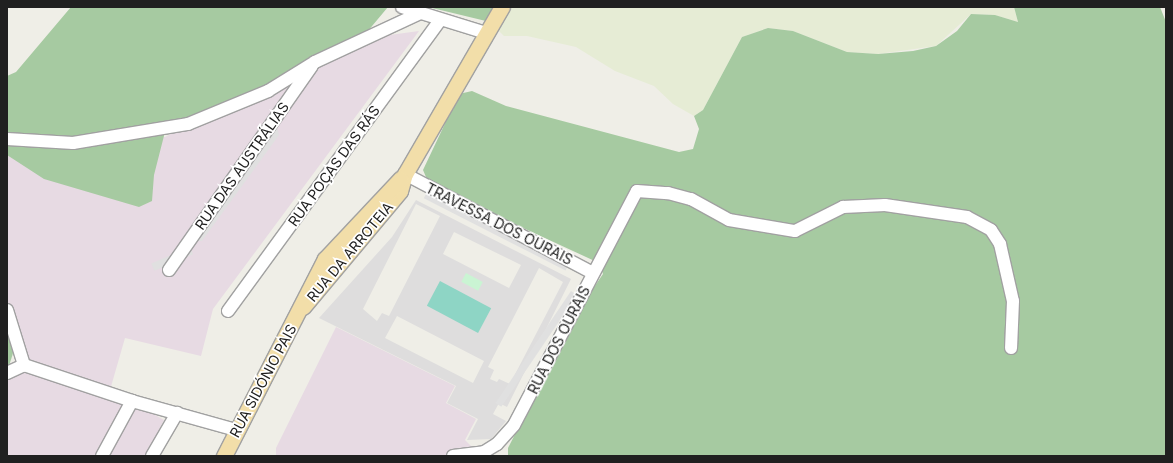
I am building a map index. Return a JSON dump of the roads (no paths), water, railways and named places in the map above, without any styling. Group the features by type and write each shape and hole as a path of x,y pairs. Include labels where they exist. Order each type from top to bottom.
{"main road":[{"name":"RUA DA ARROTEIA","path":"303,306 382,216 400,191 405,174 502,7"},
{"name":"RUA SIDÓNIO PAIS","path":"224,456 236,430 303,306"}],"street":[{"path":"402,7 486,33"},
{"path":"7,139 73,143 188,124 268,92 315,62 420,13"},
{"name":"RUA POÇAS DAS RÁS","path":"228,311 440,20"},
{"name":"RUA DAS AUSTRÁLIAS","path":"169,270 315,62"},
{"name":"TRAVESSA DOS OURAIS","path":"405,174 593,272"},
{"name":"RUA DOS OURAIS","path":"453,456 484,452 507,435 637,192 668,192 691,199 729,220 795,231 843,207 886,205 967,217 991,230 1000,244 1013,301 1011,348"},
{"path":"7,310 24,365"},
{"path":"7,373 24,365 132,401 236,430"},
{"path":"102,456 132,401"},
{"path":"152,456 177,413"}]}
